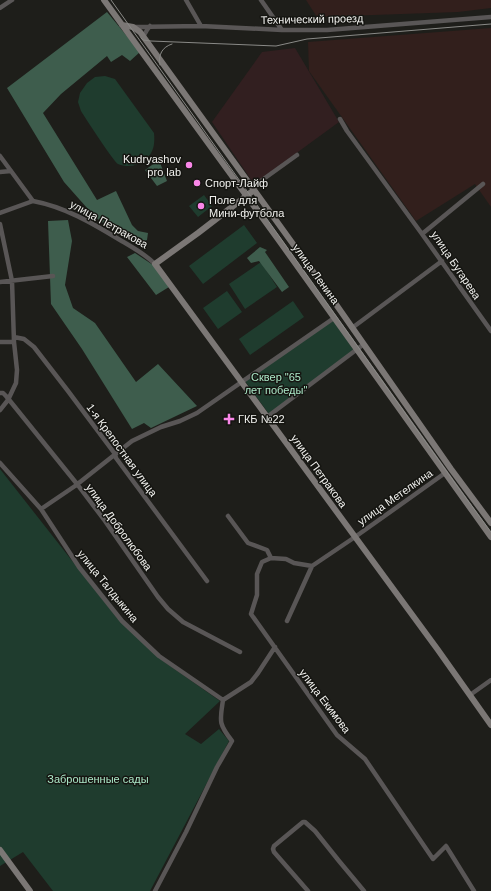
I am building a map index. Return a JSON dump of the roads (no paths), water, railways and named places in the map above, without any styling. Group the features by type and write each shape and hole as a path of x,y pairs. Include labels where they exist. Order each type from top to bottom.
{"main road":[{"name":"улица Ленина","path":"104,0 247,196 491,537"},
{"path":"122,25 133,27"},
{"name":"улица Ленина","path":"133,27 140,32 491,523"},
{"path":"155,264 254,190"},
{"name":"улица Петракова","path":"155,264 491,725"},
{"path":"0,850 30,891"}],"street":[{"path":"0,8 12,0"},
{"path":"186,0 201,26"},
{"path":"261,0 282,30"},
{"name":"Технический проезд","path":"133,27 201,26 282,30 327,30 491,17"},
{"path":"143,37 146,30 150,26"},
{"path":"340,120 422,234"},
{"path":"254,190 258,183 297,155"},
{"path":"0,156 33,201 0,213"},
{"path":"0,172 11,171"},
{"name":"улица Бугарева","path":"483,184 422,234 491,331"},
{"name":"улица Петракова","path":"33,201 45,203 73,214 130,246 148,257 155,264"},
{"path":"0,224 12,281 14,340 17,370 16,383 8,400 0,410"},
{"path":"352,328 442,261"},
{"path":"0,282 53,276"},
{"path":"41,509 77,484 132,441 161,427 180,421 197,413 334,318"},
{"name":"1-я Крепостная улица","path":"14,340 24,339 34,347 115,454 116,458 207,582"},
{"path":"0,342 14,340"},
{"path":"267,417 364,344"},
{"name":"улица Добролюбова","path":"0,393 3,393 77,484 168,609 183,622 240,652"},
{"name":"улица Талдыкина","path":"0,463 41,509 79,567 122,621 159,656 223,700"},
{"name":"улица Метелкина","path":"312,566 445,473"},
{"path":"228,516 248,543 267,550 271,558 286,559 294,564 312,566 287,621"},
{"name":"улица Екимова","path":"271,558 262,562 257,574 256,596 252,614 337,735 365,759 433,859 446,846 474,891"},
{"path":"155,891 186,832 217,767 232,741 223,730 220,721 223,700 251,682 274,647"},
{"path":"470,695 491,680"},
{"path":"308,891 272,849 303,822 308,823 364,891"}],"tram line":[{"path":"111,0 491,532"},
{"path":"141,38 143,40 151,41 276,46 307,39 491,24"},
{"path":"160,65 160,55 163,49 172,44"}],"place":[{"name":"Kudryashov pro lab","path":"189,165"},
{"name":"Спорт-Лайф","path":"197,183"},
{"name":"Поле для Мини-футбола","path":"201,206"},
{"name":"ГКБ №22","path":"229,419"}],"park label":[{"name":"Сквер \"65 лет победы\"","path":"276,383"},
{"name":"Заброшенные сады","path":"98,779"}]}
